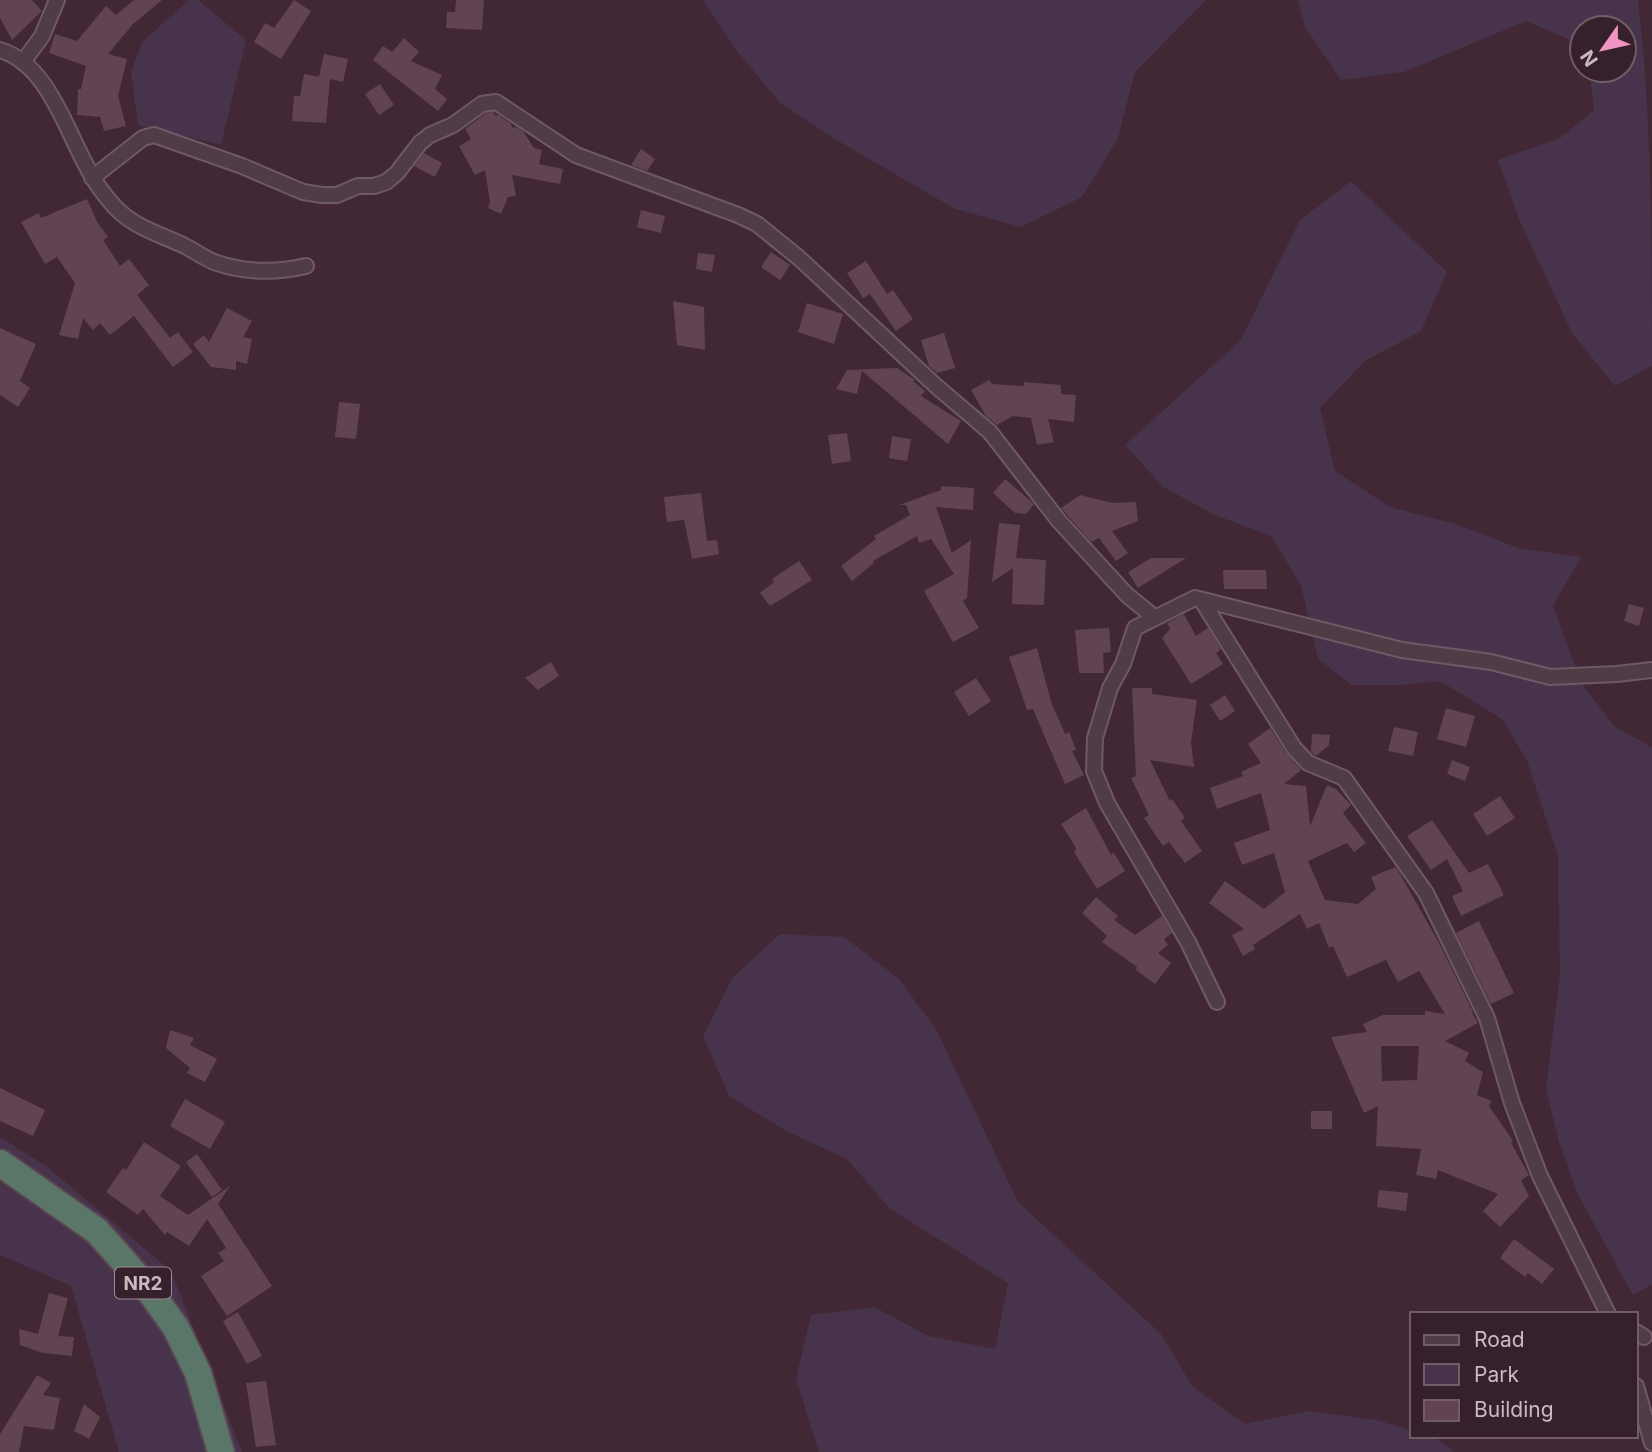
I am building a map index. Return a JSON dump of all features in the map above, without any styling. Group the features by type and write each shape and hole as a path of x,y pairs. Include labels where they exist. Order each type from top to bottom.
{"highway":[{"name":"NR2","path":"0,1163 97,1231 149,1290 176,1328 198,1373 220,1452"}],"street":[{"path":"23,62 42,36 57,0"},
{"path":"0,50 30,66 46,86 92,178 116,208 135,222 155,235 183,245 215,262 250,271 284,272 306,266"},
{"path":"92,178 143,138 154,135 242,166 303,192 337,195 358,186 374,186 386,182 430,135 453,125 482,104 496,102 576,155 757,224 799,258 936,386 990,432 1059,521 1127,595 1154,617"},
{"path":"1217,1002 1188,942 1107,803 1094,771 1095,738 1110,688 1123,664 1135,628 1195,598 1402,650 1491,663 1550,677 1652,670"},
{"path":"1202,601 1294,748 1308,763 1344,778 1426,893 1487,1018 1512,1103 1540,1176 1607,1312"},
{"path":"1638,1393 1652,1443"}],"green space":[{"path":"189,0 198,0 246,40 221,145 138,125 131,72 142,42"},
{"path":"703,0 1206,0 1135,72 1118,138 1082,197 1021,227 955,209 835,139 780,103 737,51"},
{"path":"1298,0 1638,0 1649,136 1652,366 1615,386 1572,333 1519,219 1498,160 1560,138 1594,110 1591,84 1638,84 1638,14 1568,14 1568,39 1526,21 1404,72 1341,80 1305,27"},
{"path":"1351,181 1447,272 1421,331 1365,361 1320,408 1335,471 1390,507 1456,524 1518,548 1581,557 1553,606 1582,684 1615,727 1652,747 1652,1285 1633,1295 1578,1195 1559,1142 1546,1089 1560,974 1558,855 1527,761 1502,719 1440,681 1401,685 1352,685 1318,659 1301,585 1271,536 1215,515 1163,487 1125,445 1240,341 1300,220"},
{"path":"780,934 844,937 898,978 936,1029 1018,1202 1161,1334 1192,1386 1245,1424 1309,1411 1377,1420 1410,1430 1410,1438 1435,1439 1454,1452 819,1452 796,1379 811,1315 874,1307 929,1336 995,1349 1008,1283 889,1208 847,1159 786,1131 729,1096 703,1036 733,977"},
{"path":"0,1137 46,1166 171,1271 242,1452 119,1452 71,1286 0,1255"}],"building":[{"path":"0,0 32,0 42,11 12,40 0,18"},
{"path":"134,0 162,0 133,24 108,54 127,59 118,96 126,126 104,131 100,117 77,115 78,89 81,89 86,66 49,53 55,34 77,41 106,6 116,15"},
{"path":"294,0 311,11 281,59 254,42 265,23 274,28"},
{"path":"456,0 484,0 482,30 446,28 447,12 455,12"},
{"path":"404,38 419,52 411,61 442,75 435,89 447,99 438,111 373,60 383,46 392,52"},
{"path":"324,54 348,59 343,82 330,79 326,123 292,121 294,96 300,96 304,74 319,77"},
{"path":"380,84 394,105 379,115 365,94"},
{"path":"493,112 513,128 523,131 534,148 542,150 539,164 563,169 560,184 512,175 516,196 508,197 501,214 488,208 490,202 485,170 475,175 459,146 471,139 465,129 486,113"},
{"path":"641,149 655,159 647,171 631,165"},
{"path":"424,153 442,163 435,177 414,166"},
{"path":"87,199 97,222 108,237 103,240 120,266 129,259 149,285 137,295 170,338 178,332 193,352 173,367 134,316 110,335 100,323 93,330 83,318 78,339 59,335 75,283 57,257 45,264 21,222 39,213 41,218"},
{"path":"641,210 665,216 661,233 637,227"},
{"path":"771,252 790,265 780,280 761,267"},
{"path":"698,253 715,255 712,272 696,269"},
{"path":"866,261 887,294 893,290 913,319 896,331 870,294 863,298 847,273"},
{"path":"673,301 704,307 705,350 677,345"},
{"path":"807,303 843,314 834,344 798,332"},
{"path":"227,308 252,321 243,337 252,339 247,364 236,361 236,370 211,367 193,344 204,335 209,342"},
{"path":"0,328 36,344 20,381 30,388 18,407 0,395"},
{"path":"944,333 955,368 937,373 929,366 921,340"},
{"path":"897,368 915,380 913,381 925,391 921,396 961,421 948,444 862,371 857,394 836,389 847,370"},
{"path":"989,380 992,384 1024,386 1024,382 1061,385 1061,394 1076,395 1074,422 1048,419 1054,442 1037,445 1031,418 1013,416 997,425 986,416 971,390"},
{"path":"339,402 360,404 356,439 335,437"},
{"path":"847,433 851,461 832,464 828,435"},
{"path":"892,436 911,439 907,461 889,458"},
{"path":"1005,479 1034,504 1026,514 1015,513 993,493"},
{"path":"941,486 974,488 973,510 936,507 952,553 971,540 967,598 963,601 979,628 953,642 924,591 954,574 931,539 919,543 917,536 873,561 874,563 852,581 841,566 876,539 874,536 910,515 906,505 899,505 941,490"},
{"path":"701,493 707,541 717,540 719,554 692,559 684,520 667,522 664,497"},
{"path":"1080,495 1113,503 1136,502 1138,521 1112,531 1128,553 1116,561 1099,538 1091,542 1061,508"},
{"path":"999,523 1020,525 1016,558 1046,560 1044,605 1012,604 1013,568 992,582"},
{"path":"1151,558 1186,558 1138,588 1128,572"},
{"path":"799,561 812,580 770,606 760,593 774,582 772,579"},
{"path":"1223,570 1266,570 1267,589 1224,589"},
{"path":"1629,604 1644,608 1639,626 1624,621"},
{"path":"1184,614 1196,636 1208,628 1221,649 1216,653 1223,664 1191,684 1162,638 1170,629 1167,623"},
{"path":"1109,628 1111,652 1103,653 1104,673 1079,673 1075,630"},
{"path":"1037,648 1051,702 1065,734 1069,732 1076,750 1072,751 1084,775 1065,784 1033,709 1027,710 1009,657"},
{"path":"551,662 559,676 538,690 525,678"},
{"path":"976,678 991,701 969,716 954,692"},
{"path":"1132,688 1152,688 1152,694 1197,700 1191,742 1194,767 1150,760 1170,801 1172,799 1185,818 1181,821 1202,851 1185,863 1169,842 1163,846 1144,818 1149,815 1131,778 1136,776"},
{"path":"1225,695 1235,711 1220,721 1210,705"},
{"path":"1446,708 1475,716 1466,747 1437,739"},
{"path":"1394,727 1418,732 1413,756 1388,751"},
{"path":"1270,728 1301,770 1284,784 1306,786 1310,826 1327,785 1336,789 1351,805 1343,813 1366,843 1354,852 1347,843 1308,861 1325,900 1358,904 1376,889 1371,877 1396,867 1439,943 1478,1023 1445,1041 1469,1053 1465,1061 1483,1072 1477,1095 1492,1101 1489,1106 1513,1141 1511,1143 1529,1175 1521,1180 1529,1196 1500,1227 1483,1211 1498,1194 1438,1170 1436,1179 1416,1175 1421,1149 1376,1146 1378,1106 1364,1113 1331,1037 1367,1032 1363,1024 1383,1015 1425,1015 1425,1011 1445,1014 1419,971 1398,982 1386,960 1347,977 1333,946 1329,948 1319,923 1307,929 1300,914 1253,945 1255,949 1243,956 1232,935 1244,929 1209,903 1225,881 1264,909 1285,892 1274,853 1242,865 1234,843 1270,830 1261,793 1217,809 1210,788 1243,776 1241,772 1261,763 1248,744","holes":["1381,1046 1419,1046 1417,1080 1382,1081"]},
{"path":"1312,734 1330,735 1329,745 1316,756 1311,752"},
{"path":"1452,760 1470,767 1465,781 1447,774"},
{"path":"1500,796 1515,818 1487,836 1473,814"},
{"path":"1086,808 1111,855 1114,853 1125,871 1097,889 1074,852 1075,846 1061,824"},
{"path":"1432,820 1469,873 1488,864 1504,895 1461,916 1452,896 1463,891 1447,859 1431,870 1407,836"},
{"path":"1096,897 1118,916 1114,920 1135,935 1162,916 1172,933 1164,939 1168,945 1158,953 1171,963 1155,984 1136,970 1137,967 1102,942 1107,936 1082,913"},
{"path":"1479,921 1514,993 1491,1004 1456,933"},
{"path":"170,1030 194,1038 190,1045 217,1059 205,1082 187,1073 190,1068 166,1048"},
{"path":"0,1088 45,1110 33,1136 0,1121"},
{"path":"185,1099 225,1122 210,1149 170,1126"},
{"path":"1311,1111 1332,1111 1332,1129 1311,1129"},
{"path":"144,1142 181,1166 160,1196 188,1215 230,1186 218,1204 272,1286 227,1316 201,1276 224,1261 218,1253 226,1248 207,1219 189,1246 167,1232 165,1235 143,1209 138,1215 106,1192 123,1168 126,1170"},
{"path":"197,1154 222,1190 212,1197 186,1162"},
{"path":"1379,1190 1408,1193 1406,1211 1377,1207"},
{"path":"1514,1239 1554,1269 1542,1284 1528,1273 1525,1277 1500,1258"},
{"path":"49,1293 68,1298 58,1336 74,1337 72,1356 43,1353 20,1345 19,1329 38,1334"},
{"path":"238,1312 262,1356 247,1364 223,1321"},
{"path":"37,1375 51,1383 43,1395 60,1398 54,1430 24,1426 19,1452 0,1452 0,1434"},
{"path":"266,1381 276,1445 256,1447 246,1383"},
{"path":"84,1404 100,1417 89,1439 74,1431"}]}
